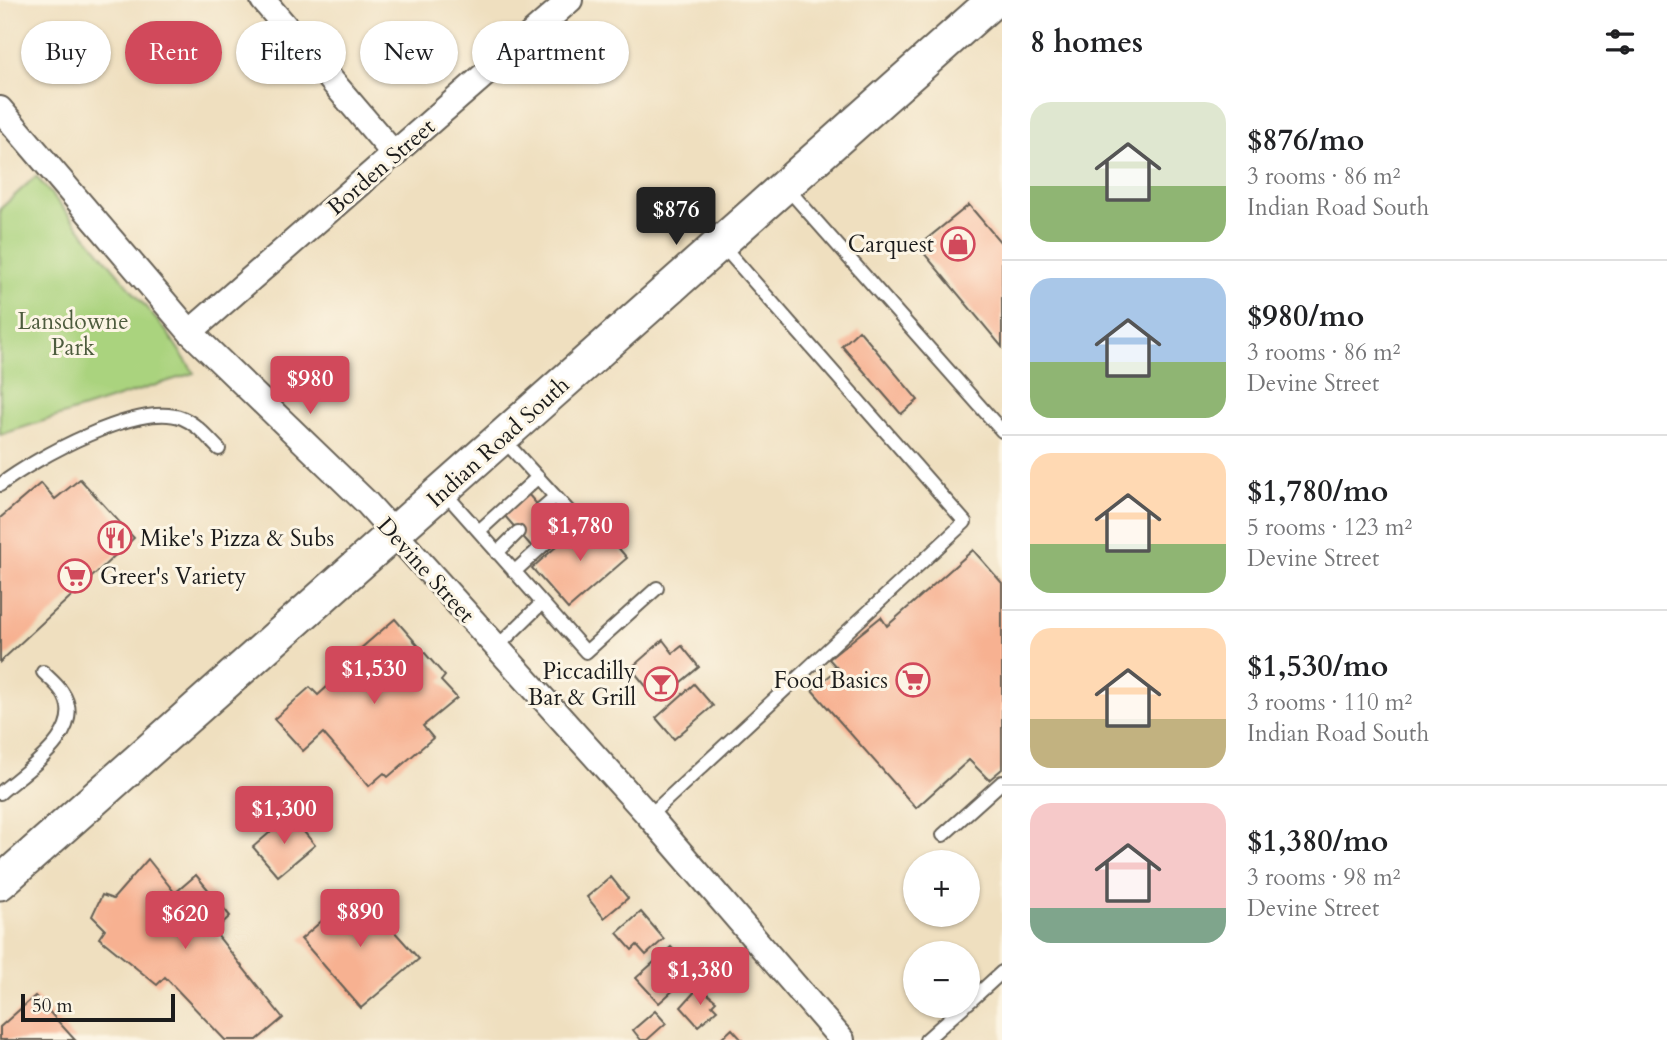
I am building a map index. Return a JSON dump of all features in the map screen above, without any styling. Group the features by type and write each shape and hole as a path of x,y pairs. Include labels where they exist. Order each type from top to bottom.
{"main road":[{"name":"Indian Road South","path":"0,883 994,0"}],"street":[{"path":"263,0 395,155"},
{"name":"Borden Street","path":"190,332 570,0"},
{"name":"Devine Street","path":"0,109 190,332 367,503 649,816 842,1040"}],"lane":[{"path":"785,186 1002,431"},
{"path":"649,816 965,522 720,244"},
{"path":"0,485 28,463 65,444 156,414 179,416 194,423 219,449"},
{"path":"502,438 574,517 514,572"},
{"path":"479,531 538,477"},
{"path":"443,491 586,652 657,588"},
{"path":"541,509 555,497"},
{"path":"497,553 518,531"},
{"path":"496,648 542,603"},
{"path":"0,793 61,738 68,725 69,708 62,692 43,672"},
{"path":"943,835 1002,782"},
{"path":"980,992 1002,972"},
{"path":"926,1040 951,1018"}],"green space":[{"name":"Lansdowne Park","path":"36,176 167,332 194,373 0,435 0,209"}],"building":[{"path":"969,205 1002,244 1002,347 918,246"},
{"path":"859,330 918,400 901,414 842,346"},
{"path":"80,479 134,538 0,662 0,518 41,483 55,499"},
{"path":"528,494 557,527 533,548 504,515"},
{"path":"591,516 627,558 568,609 532,568"},
{"name":"Food Basics","path":"973,550 1002,583 1002,769 989,780 969,760 916,808 812,690 838,669 829,659 881,617 887,626"},
{"path":"395,619 445,676 441,681 457,698 423,726 433,738 388,777 384,773 369,786 323,733 303,751 274,719 310,687 318,695 349,667 345,662"},
{"name":"Piccadilly Bar & Grill","path":"663,640 673,653 682,646 699,667 658,701 631,668"},
{"path":"694,684 713,706 674,739 656,718"},
{"path":"290,815 315,845 278,876 253,847"},
{"path":"148,859 175,893 196,875 230,916 214,931 283,1018 257,1040 225,1040 165,977 157,985 99,938 105,929 92,916 102,895 113,899"},
{"path":"611,877 628,898 604,918 587,897"},
{"path":"357,890 419,959 361,1008 301,939"},
{"path":"641,912 664,939 646,955 637,945 632,950 617,933"},
{"path":"671,947 694,972 659,1003 636,978"},
{"path":"699,987 716,1001 712,1005 717,1010 698,1026 681,1007"},
{"path":"35,996 75,1040 0,1040 0,1027"},
{"path":"655,1011 666,1023 647,1040 641,1040 633,1030"},
{"path":"732,1029 742,1040 720,1040"}],"place":[{"name":"Carquest","path":"958,244"},
{"name":"Mike's Pizza & Subs","path":"115,538"},
{"name":"Greer's Variety","path":"75,576"},
{"name":"Food Basics","path":"913,680"},
{"name":"Piccadilly Bar & Grill","path":"661,684"}]}
